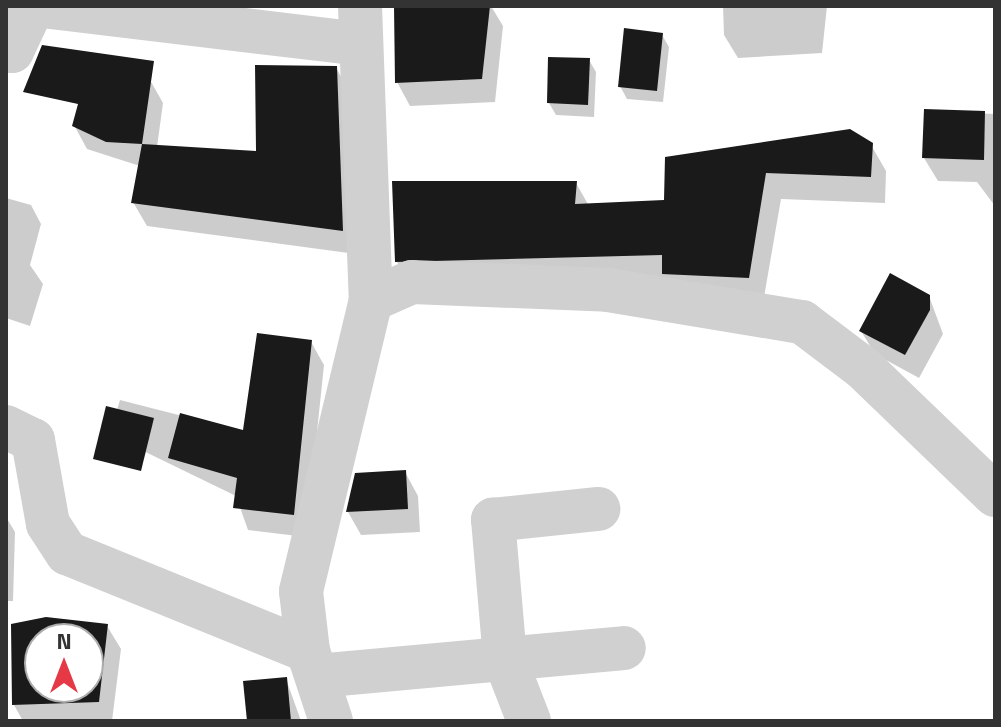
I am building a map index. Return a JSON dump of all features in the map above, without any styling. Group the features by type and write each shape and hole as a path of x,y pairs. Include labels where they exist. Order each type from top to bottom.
{"street":[{"path":"6,50 12,51 33,6"},
{"path":"42,6 361,25 371,300 301,591 313,664 331,721"},
{"path":"371,300 412,282 608,290 802,322 863,368 995,495"},
{"path":"6,427 33,440 48,524 67,553 313,664 505,659 624,648"},
{"path":"529,721 505,659 493,520 598,509"}],"building":[{"path":"394,6 490,6 482,79 395,83"},
{"path":"624,28 663,33 657,91 618,87"},
{"path":"42,45 154,61 142,144 106,142 72,126 78,104 23,92"},
{"path":"548,57 590,58 588,105 547,103"},
{"path":"255,65 337,66 343,231 131,203 142,144 256,151"},
{"path":"924,109 985,111 984,160 922,158"},
{"path":"850,129 873,143 871,177 766,173 749,278 662,274 662,255 395,262 392,181 577,181 575,204 664,200 665,157"},
{"path":"890,273 930,295 930,310 905,355 859,331"},
{"path":"257,333 312,340 294,515 233,508 237,478 168,458 180,413 243,430"},
{"path":"106,406 154,418 141,471 93,459"},
{"path":"406,470 408,509 346,512 355,473"},
{"path":"46,617 99,623 24,623 24,703 70,703 12,705 11,624"},
{"path":"104,624 108,624 104,659"},
{"path":"287,677 291,721 247,721 243,681"}]}
